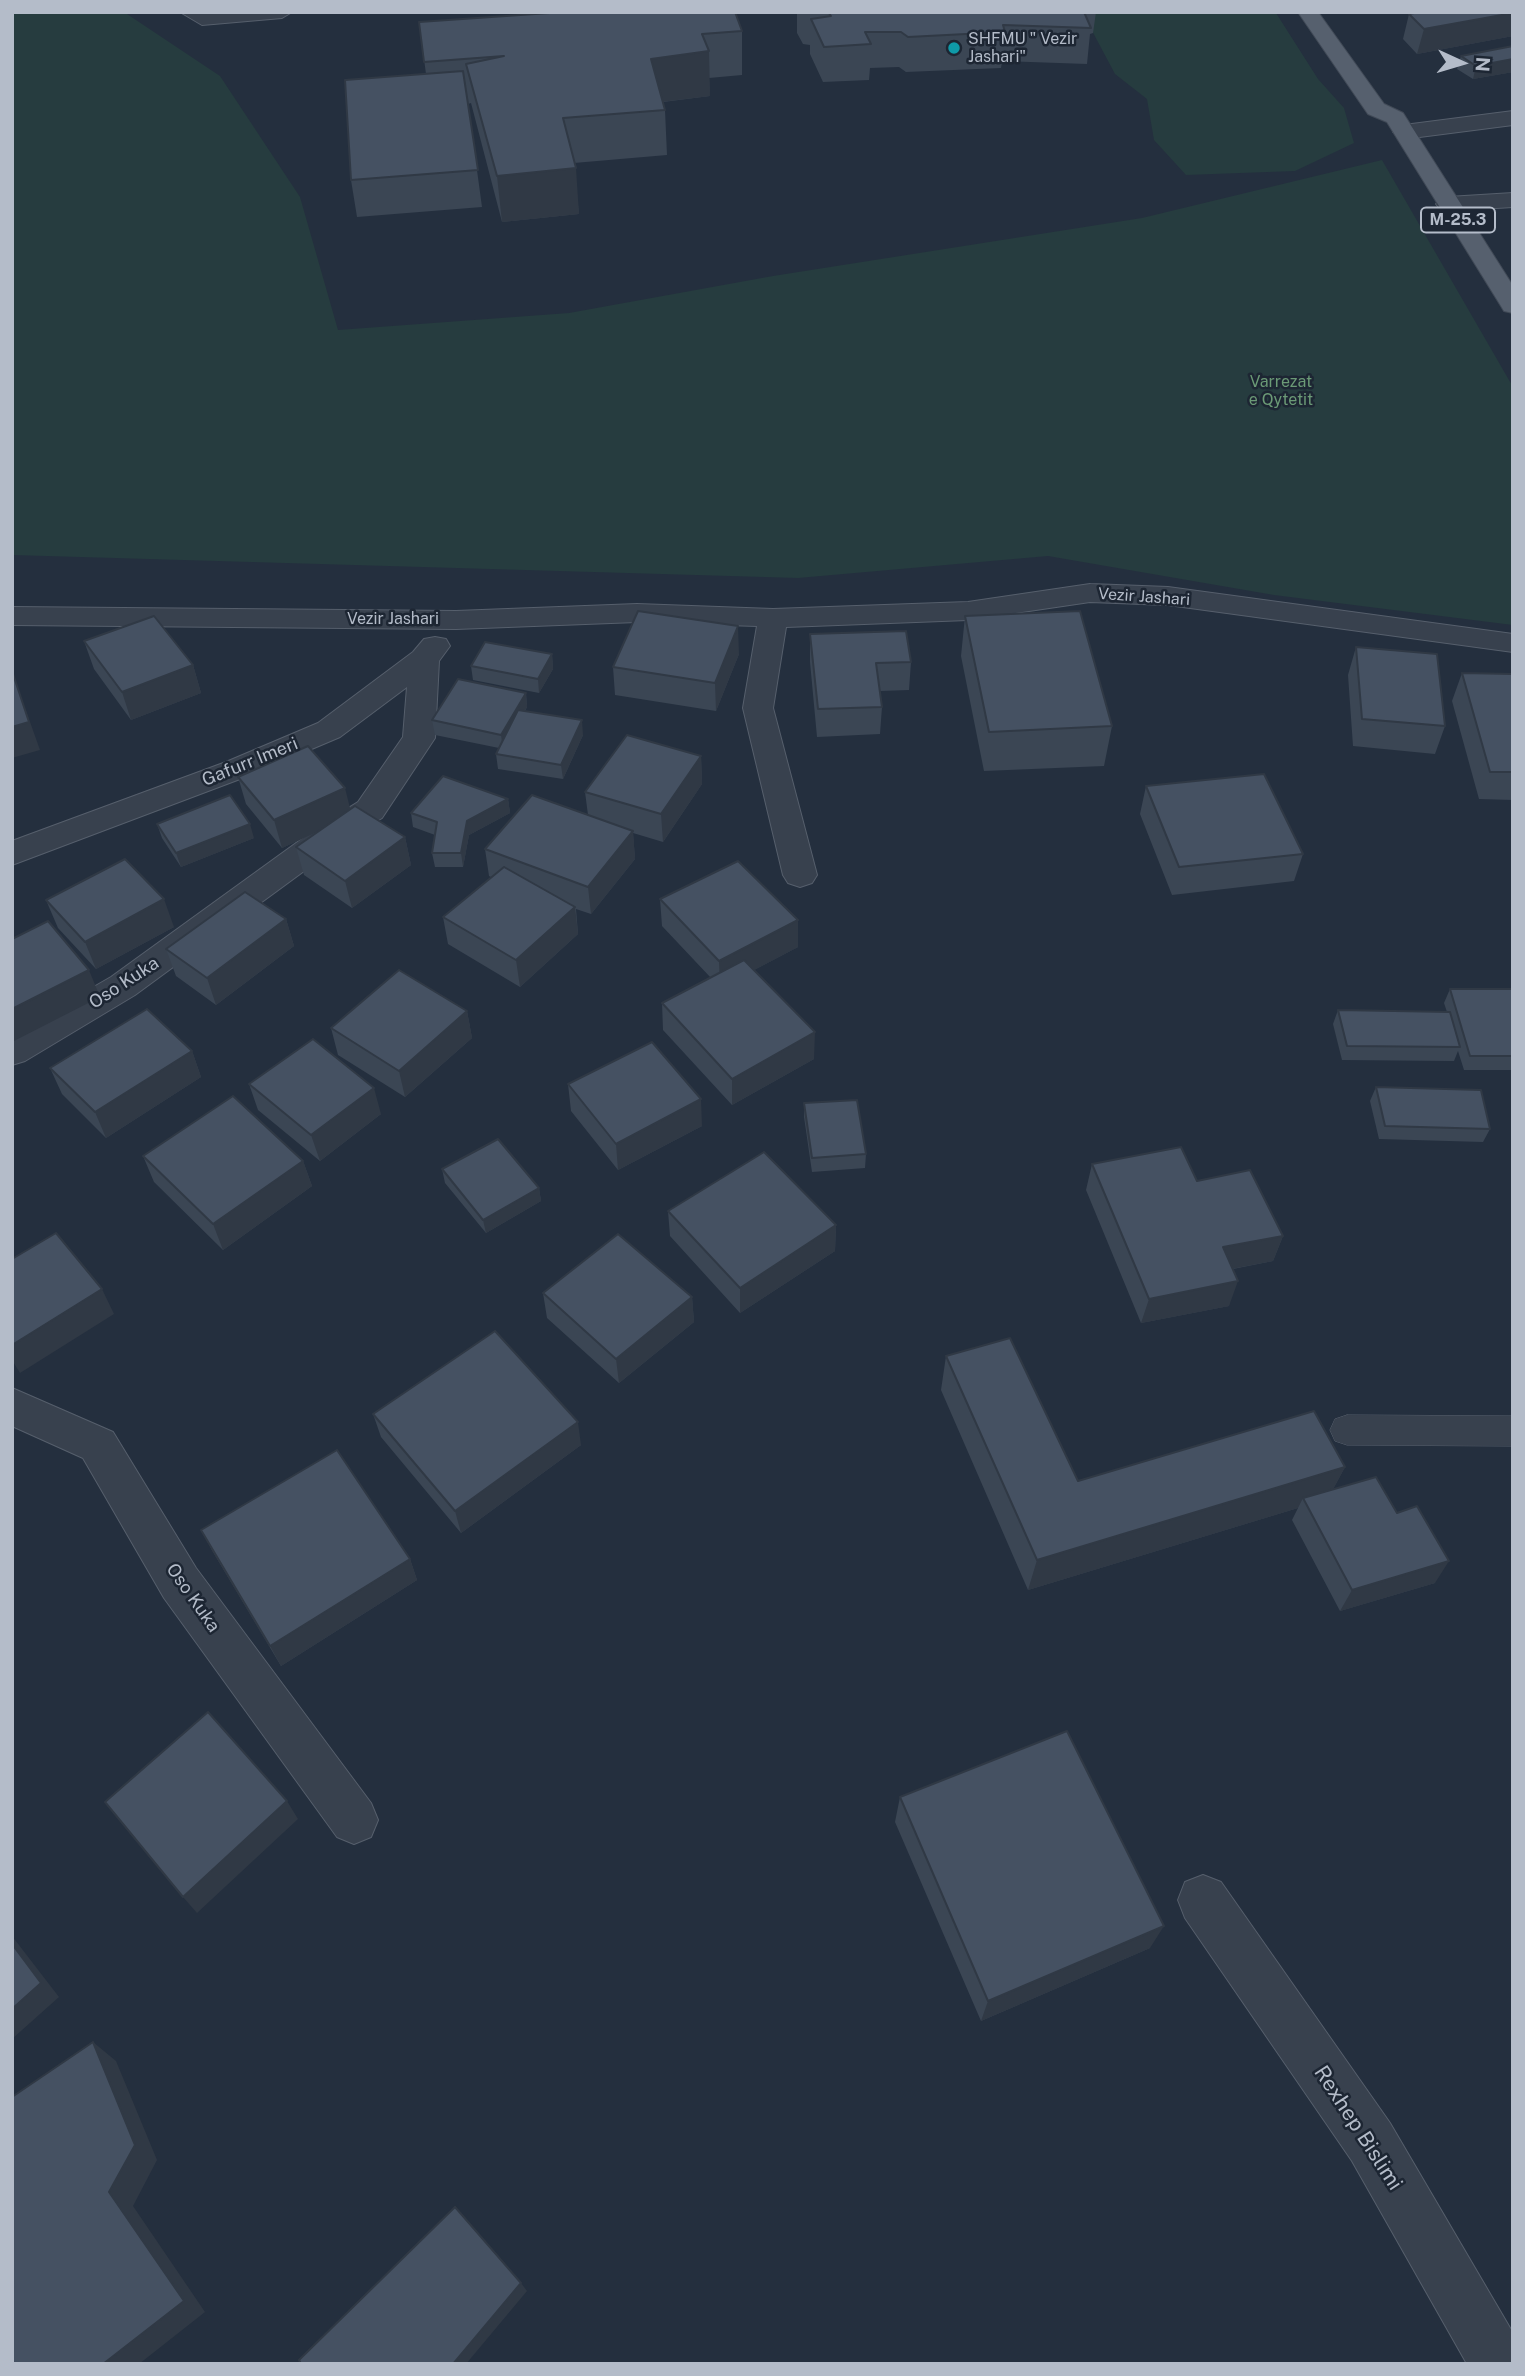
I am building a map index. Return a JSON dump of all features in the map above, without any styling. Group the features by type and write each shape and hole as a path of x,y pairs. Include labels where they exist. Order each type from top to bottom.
{"main road":[{"name":"M-25.3","path":"1308,12 1376,109 1397,116 1448,204 1513,306"}],"street":[{"path":"196,15 282,12"},
{"path":"1397,116 1513,118"},
{"path":"1448,204 1513,200"},
{"name":"Vezir Jashari","path":"12,616 456,620 636,613 773,618 968,611 1090,593 1168,596 1513,643"},
{"path":"773,618 758,708 800,875"},
{"name":"Gafurr Imeri","path":"12,854 237,769 329,730 424,659 456,620"},
{"name":"Oso Kuka","path":"12,1051 123,986 332,833 370,810 419,738 424,659"},
{"name":"Oso Kuka","path":"12,1406 98,1445 180,1583 354,1820"},
{"name":"Rexhep Bislimi","path":"1203,1900 1371,2142 1499,2364"}],"lane":[{"path":"1347,1430 1513,1431"}],"green space":[{"name":"Varrezat e Qytetit","path":"12,12 124,12 220,76 300,197 338,330 569,313 773,276 1142,218 1382,160 1513,387 1513,625 1274,595 1048,556 798,578 12,555"},
{"path":"1096,12 1276,13 1318,79 1344,108 1354,143 1295,171 1186,175 1154,140 1147,99 1115,74 1090,27"}],"building":[{"path":"564,12 735,12 742,31 702,34 709,51 651,59 665,110 563,118 576,168 497,176 466,64 504,56 424,62 419,22"},
{"path":"828,12 1084,12 1091,28 1003,25 1005,32 908,37 901,32 865,32 871,44 824,47 811,19 831,16"},
{"path":"1513,13 1424,29 1409,14"},
{"path":"1513,46 1513,59 1476,66 1461,56"},
{"path":"463,71 478,170 351,180 345,80"},
{"path":"638,611 738,626 715,683 613,667"},
{"path":"1080,611 1112,726 989,732 965,616"},
{"path":"154,616 193,665 122,692 84,641"},
{"path":"906,631 911,662 876,663 882,707 818,709 810,634"},
{"path":"485,642 552,654 538,679 471,666"},
{"path":"1356,647 1437,654 1445,726 1362,719"},
{"path":"1462,673 1513,674 1513,772 1490,772"},
{"path":"12,674 29,722 12,727"},
{"path":"458,679 526,693 501,735 432,720"},
{"path":"518,710 582,720 561,765 496,754"},
{"path":"627,735 701,756 661,814 585,792"},
{"path":"308,746 345,788 274,820 238,777"},
{"path":"1264,774 1303,854 1179,867 1146,786"},
{"path":"443,776 508,799 467,821 461,853 432,853 437,822 411,813"},
{"path":"230,795 250,824 176,853 157,824"},
{"path":"532,795 633,831 588,887 485,849"},
{"path":"355,806 405,837 345,881 296,847"},
{"path":"125,859 164,899 85,942 46,900"},
{"path":"738,861 798,920 719,961 660,899"},
{"path":"504,867 575,907 516,960 443,917"},
{"path":"245,892 286,919 207,978 166,949"},
{"path":"48,921 89,970 12,1009 12,939"},
{"path":"744,960 815,1032 732,1079 662,1003"},
{"path":"399,970 467,1011 399,1071 331,1028"},
{"path":"1450,989 1512,989 1513,1056 1470,1056"},
{"path":"147,1009 192,1051 95,1112 50,1068"},
{"path":"1338,1010 1450,1012 1460,1047 1347,1046"},
{"path":"313,1039 374,1088 311,1135 249,1084"},
{"path":"652,1042 701,1099 616,1144 568,1084"},
{"path":"1376,1087 1481,1090 1490,1129 1385,1126"},
{"path":"233,1096 303,1161 213,1224 143,1156"},
{"path":"857,1100 866,1154 812,1158 804,1103"},
{"path":"498,1139 539,1188 483,1220 442,1169"},
{"path":"1181,1147 1197,1181 1250,1170 1283,1236 1223,1247 1238,1281 1149,1299 1092,1164"},
{"path":"764,1152 836,1225 740,1288 668,1211"},
{"path":"56,1233 102,1289 12,1345 12,1259"},
{"path":"618,1234 692,1297 616,1359 543,1293"},
{"path":"495,1331 578,1422 455,1511 373,1414"},
{"path":"1010,1338 1078,1481 1314,1411 1345,1467 1037,1560 946,1356"},
{"path":"337,1450 410,1559 270,1646 201,1530"},
{"path":"1376,1477 1397,1513 1417,1506 1449,1561 1352,1590 1303,1498"},
{"path":"208,1712 287,1801 183,1897 105,1802"},
{"path":"1067,1731 1164,1926 988,2001 900,1797"},
{"path":"12,1944 41,1983 12,2009"},
{"path":"93,2042 135,2145 109,2192 184,2301 103,2364 12,2364 12,2097"},
{"path":"455,2207 521,2283 453,2364 301,2364 299,2360"}],"place":[{"name":"SHFMU \" Vezir Jashari\"","path":"954,48"}]}
